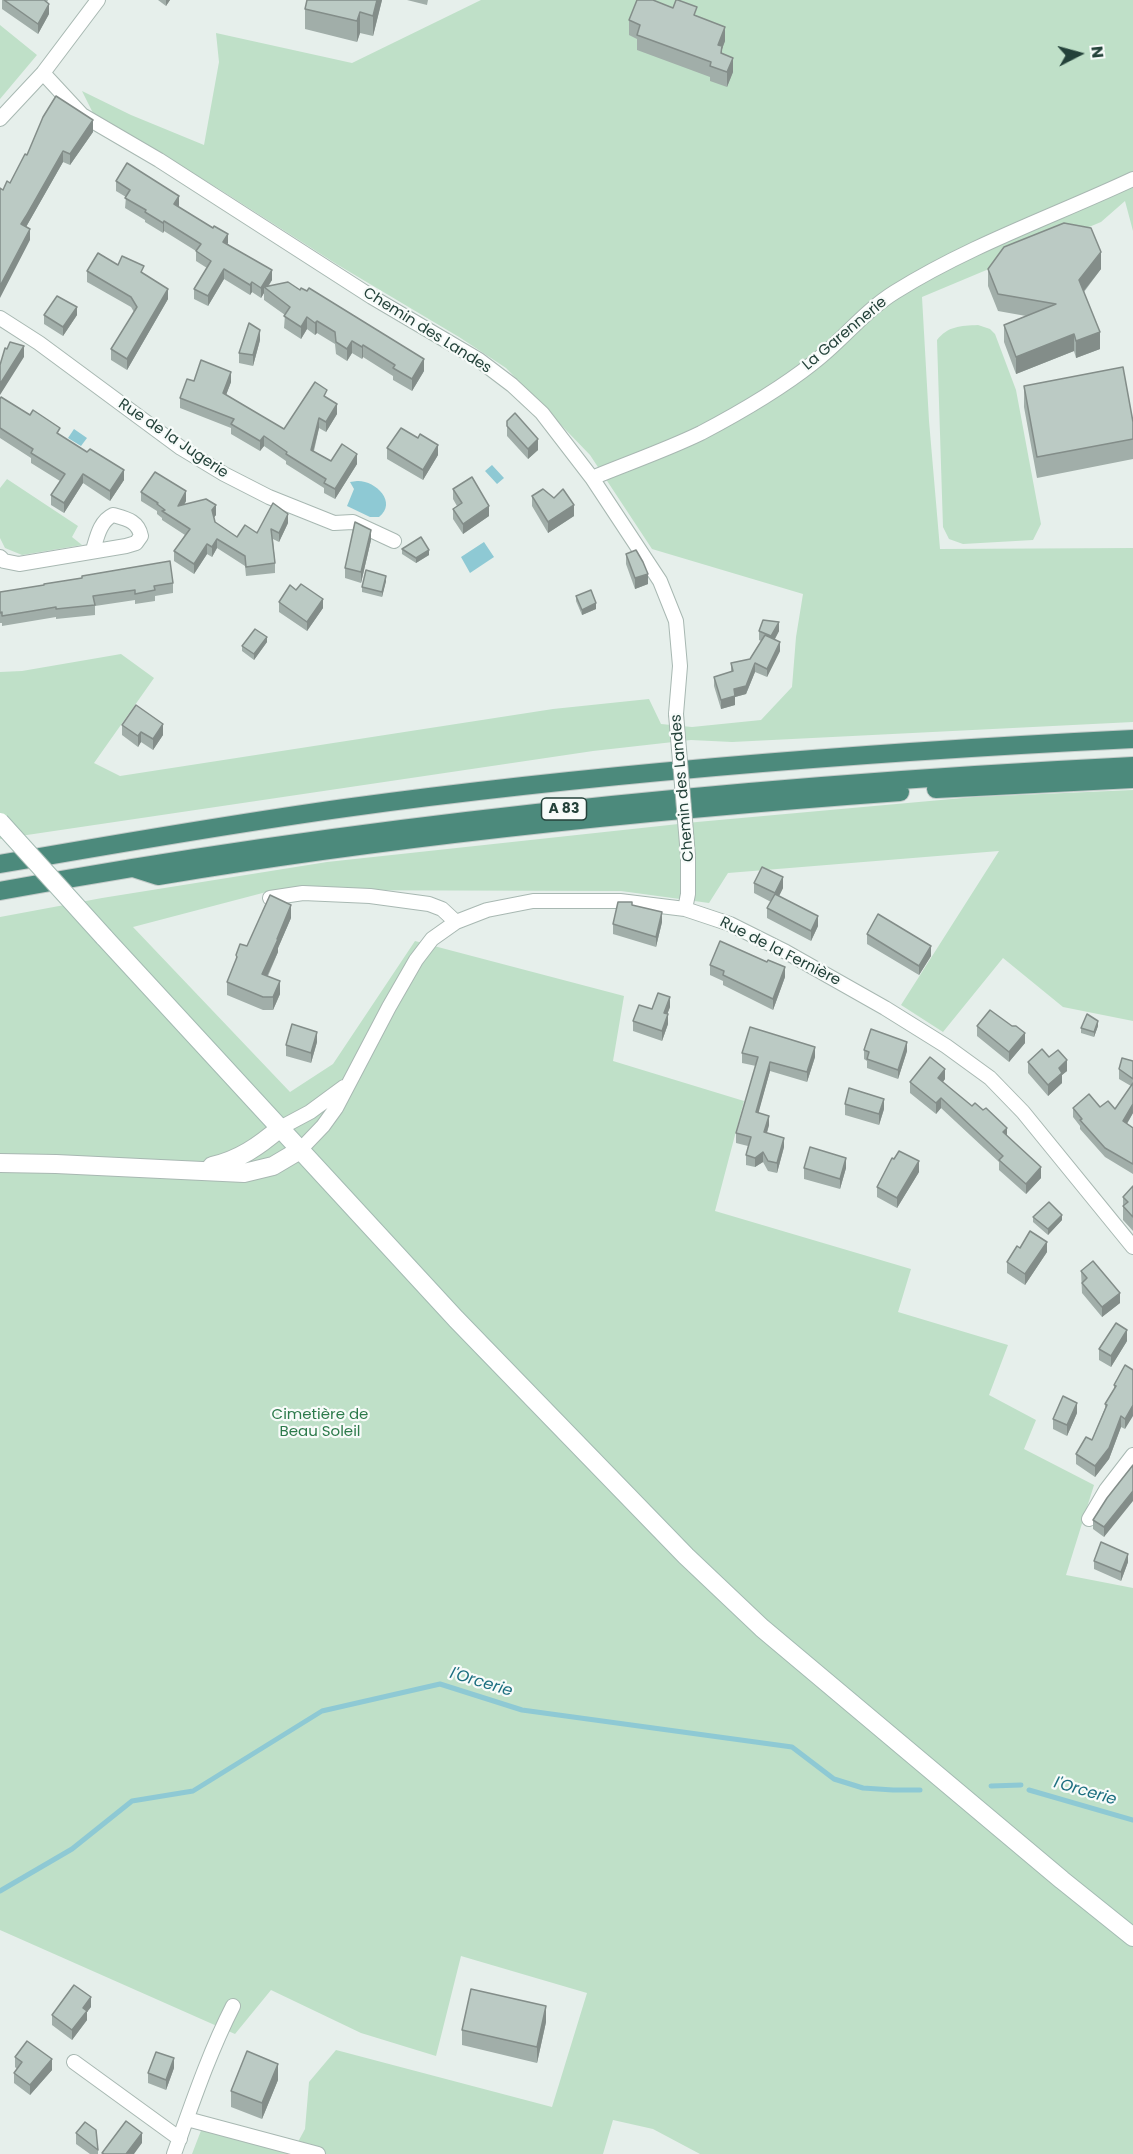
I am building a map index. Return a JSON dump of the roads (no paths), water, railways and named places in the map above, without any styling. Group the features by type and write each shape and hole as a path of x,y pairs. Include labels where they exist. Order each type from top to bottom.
{"highway":[{"name":"A 83","path":"0,864 347,807 587,779 795,760 1133,739"},
{"name":"A 83","path":"0,891 131,867 348,834 598,806 818,785 1133,766"},
{"path":"131,867 158,876 377,844 806,799 1133,779"}],"main road":[{"path":"0,822 456,1319 695,1564 762,1628 1133,1937"},
{"path":"197,1170 237,1160 280,1128"},
{"path":"0,1164 37,1163 244,1173 273,1166 300,1150"}],"street":[{"path":"0,120 43,73 98,0"},
{"name":"Chemin des Landes","path":"43,73 82,115 159,160 372,297 479,360 542,412 592,478 660,581 676,621 680,666 675,714 688,856 688,894 685,909"},
{"name":"La Garennerie","path":"592,478 700,433 759,400 814,363 860,318 905,287 976,248 1077,206 1133,179"},
{"name":"Rue de la Jugerie","path":"0,318 39,343 181,448 224,474 280,502 334,523 353,522 394,541"},
{"path":"0,557 4,561 19,564 93,550"},
{"path":"270,898 303,893 370,896 429,904 442,909 456,922"},
{"name":"Rue de la Fernière","path":"300,1150 323,1126 336,1108 416,960 432,939 456,922 486,910 533,901 620,901 685,909 730,924 786,952 885,1008 946,1046 990,1078 1023,1112 1133,1246"},
{"name":"Rue de la Fernière","path":"280,1128 310,1112 346,1086"},
{"path":"1089,1519 1106,1490 1133,1455"},
{"path":"174,2154 218,2035 233,2006"},
{"path":"74,2062 180,2139"},
{"path":"187,2120 318,2154"}],"water":[{"path":"74,429 87,438 81,446 68,438"},
{"path":"492,465 504,478 497,484 485,471"},
{"path":"350,482 371,484 382,493 386,505 379,517 370,517 347,506 354,489"},
{"path":"484,542 494,557 470,573 461,557"}],"waterway":[{"name":"l'Orcerie","path":"0,1891 72,1849 132,1801 193,1791 322,1711 440,1684 522,1710 792,1747 834,1779 863,1788 920,1790"},
{"name":"l'Orcerie","path":"991,1786 1021,1785"},
{"name":"l'Orcerie","path":"1029,1790 1133,1820"}],"park label":[{"name":"Cimetière de Beau Soleil","path":"320,1424"}]}
